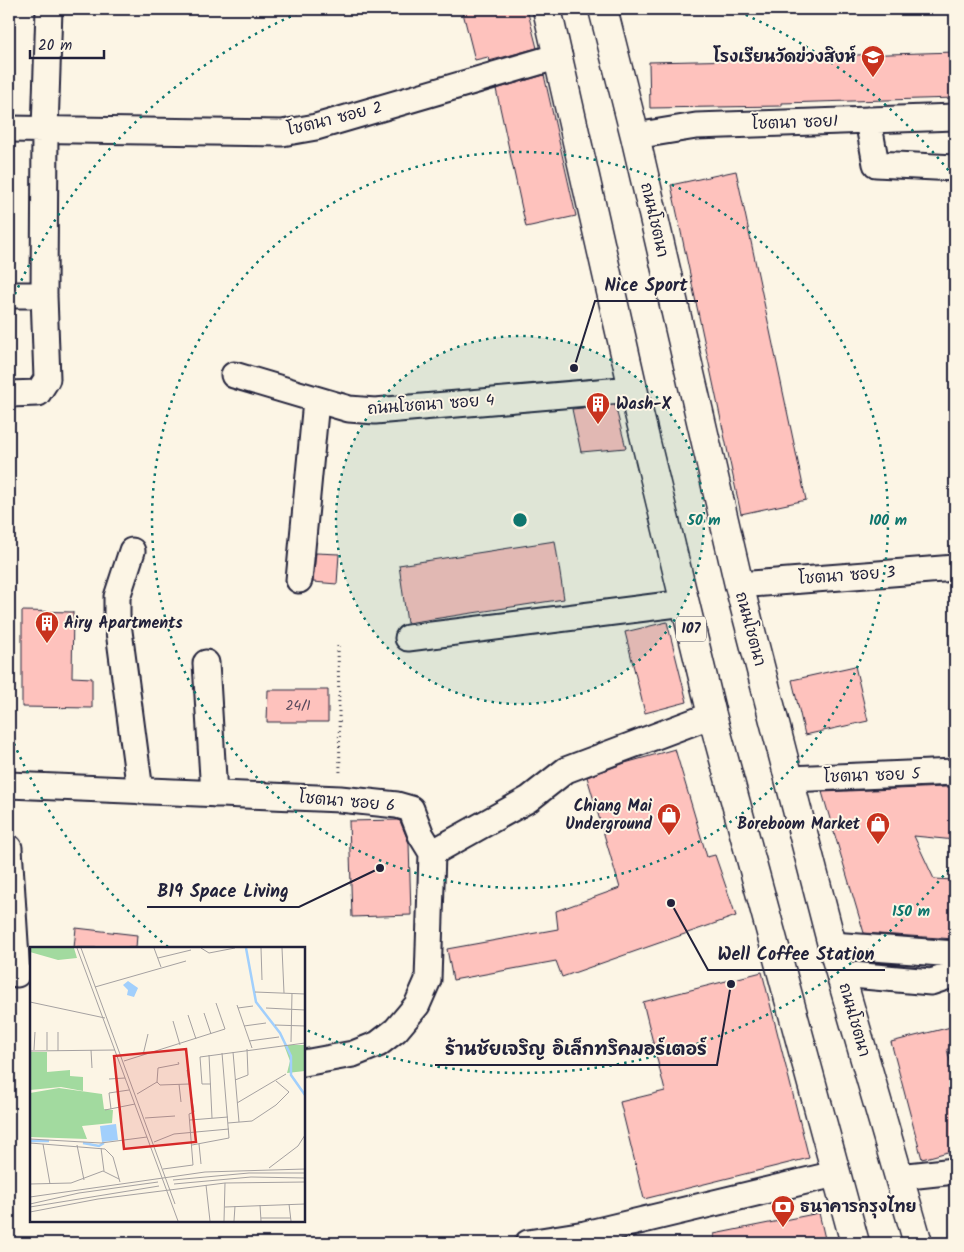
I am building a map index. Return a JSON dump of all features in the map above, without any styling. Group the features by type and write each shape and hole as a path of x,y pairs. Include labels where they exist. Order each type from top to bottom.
{"main road":[{"name":"107","path":"547,9 633,389 712,716 855,1243"},
{"name":"ถนนโชตนา","path":"603,9 635,136 739,585 832,945 918,1243"}],"street":[{"path":"9,394 38,393 47,379 44,295 48,9"},
{"name":"โชตนา ซอย 2","path":"9,128 282,133 316,128 559,56"},
{"name":"โชตนา ซอย1","path":"635,136 696,126 955,117"},
{"path":"868,120 876,164 955,168"},
{"path":"9,295 44,295"},
{"name":"ถนนโชตนา ซอย 4","path":"234,375 349,410 375,410 633,389"},
{"path":"299,580 316,401"},
{"path":"132,551 117,597 117,616 140,791"},
{"name":"โชตนา ซอย 3","path":"739,585 955,568"},
{"path":"408,638 685,603"},
{"path":"206,663 214,794"},
{"path":"305,1063 353,1054 378,1044 396,1030 417,1005 428,980 432,853 529,799 566,770 712,716"},
{"name":"โชตนา ซอย 5","path":"789,779 955,772"},
{"name":"โชตนา ซอย 6","path":"9,785 340,799 397,804 411,809 421,835 432,853"},
{"path":"9,848 17,974"},
{"path":"832,945 955,954"},
{"path":"841,974 931,982 955,974"},
{"path":"899,1177 955,1171"},
{"path":"528,1243 584,1239 835,1174"}],"path":[{"path":"338,646 340,799"}],"building":[{"path":"462,9 527,9 537,48 489,61 488,57 475,60"},
{"path":"955,52 955,98 782,103 782,106 650,108 649,62 790,59 790,57"},
{"path":"544,75 576,216 526,227 496,89"},
{"path":"736,171 806,500 741,514 671,185"},
{"name":"Wash-X","path":"615,405 626,448 581,452 572,409"},
{"path":"555,541 564,599 407,623 399,565"},
{"path":"316,553 339,554 337,584 313,582"},
{"name":"Airy Apartments","path":"22,611 73,612 72,677 92,678 92,708 22,707"},
{"path":"667,622 687,702 645,713 625,632"},
{"path":"855,666 868,721 805,735 792,680"},
{"path":"268,690 328,690 328,722 267,722"},
{"path":"675,749 707,857 715,855 736,916 562,977 556,961 453,980 447,949 558,929 556,911 620,888 587,777 625,763"},
{"name":"Boreboom Market","path":"955,787 955,840 914,836 934,879 955,880 955,939 864,933 822,792"},
{"path":"349,821 400,821 409,843 411,915 352,917"},
{"path":"76,928 137,935 136,947 74,947"},
{"path":"762,972 809,1158 644,1199 620,1102 665,1091 643,1002"},
{"path":"955,1026 955,1050 947,1049 955,1080 955,1150 922,1159 891,1042"},
{"name":"ธนาคารกรุงไทย","path":"819,1213 826,1243 715,1243 714,1234"}],"place":[{"name":"โรงเรียนวัดข่วงสิงห์","path":"873,78"},
{"name":"Nice Sport","path":"574,368"},
{"name":"Wash-X","path":"598,425"},
{"name":"Airy Apartments","path":"47,644"},
{"name":"Chiang Mai Underground","path":"669,836"},
{"name":"Boreboom Market","path":"878,845"},
{"name":"B19 Space Living","path":"380,868"},
{"name":"Well Coffee Station","path":"671,903"},
{"name":"ร้านชัยเจริญ อิเล็กทริคมอร์เตอร์","path":"731,984"},
{"name":"ธนาคารกรุงไทย","path":"783,1228"}]}
